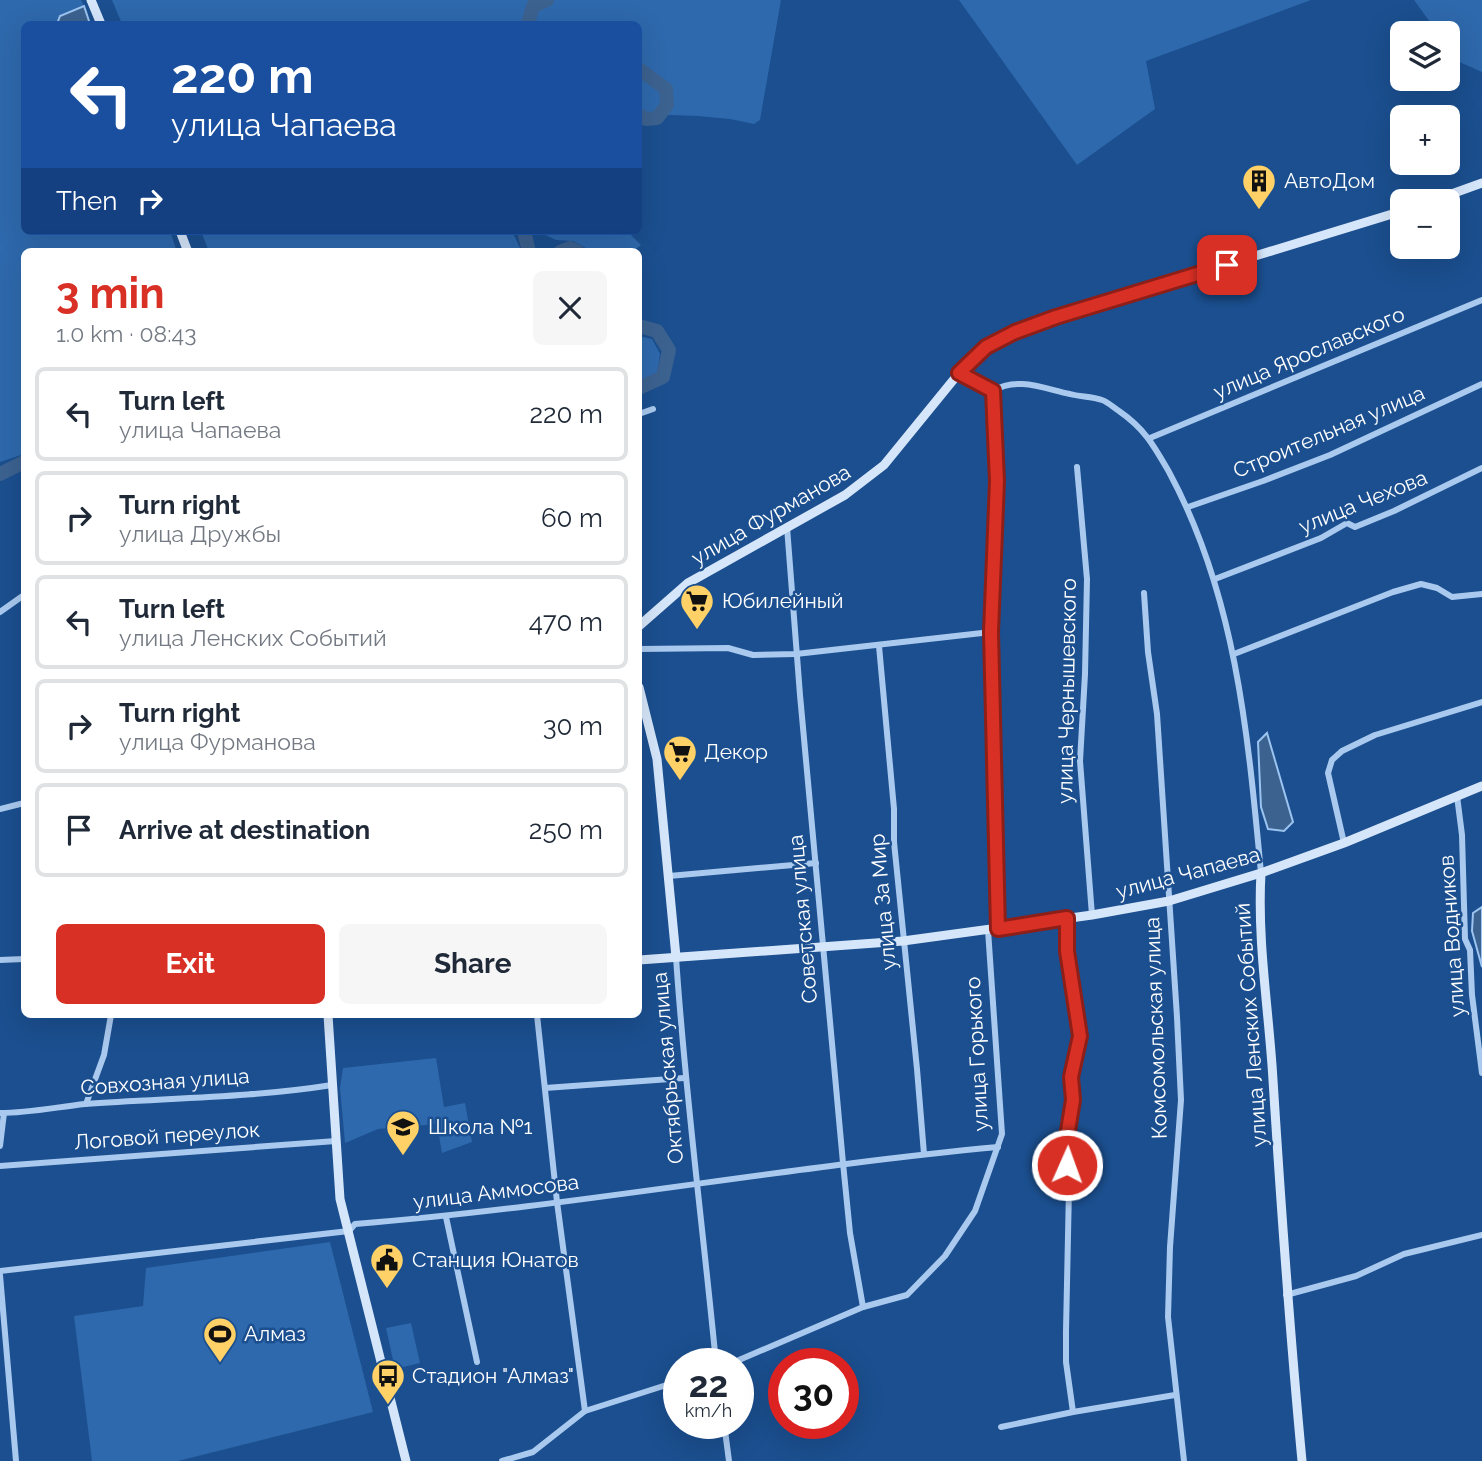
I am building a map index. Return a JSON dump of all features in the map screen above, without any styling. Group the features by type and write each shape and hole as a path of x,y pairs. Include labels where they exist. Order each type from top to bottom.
{"main road":[{"path":"91,0 100,21"},
{"path":"1460,191 1482,183"},
{"name":"улица Фурманова","path":"642,623 688,583 845,495 884,465 959,373 986,347 1015,332 1056,317 1390,215"},
{"name":"Октябрьская улица","path":"642,699 657,759 676,957"},
{"name":"улица Чапаева","path":"642,960 903,941 1092,915 1169,901 1261,873 1482,786"},
{"name":"улица Ленских Событий","path":"1261,873 1260,921 1286,1294 1302,1461"},
{"path":"328,1018 340,1199 406,1461"}],"street":[{"name":"улица Ярославского","path":"1150,438 1482,300"},
{"path":"959,373 993,391"},
{"name":"улица Ленских Событий","path":"993,391 1002,385 1035,384 1102,400 1132,420 1150,438 1188,507 1215,579 1234,654 1246,731 1261,873"},
{"name":"Строительная улица","path":"1188,507 1330,455 1482,384"},
{"name":"улица Горького","path":"754,1354 863,1307 907,1295 945,1256 975,1211 1002,1134 993,929 991,632 997,481 993,391"},
{"path":"642,413 653,409"},
{"name":"улица Чернышевского","path":"1077,467 1087,579 1080,761 1092,915"},
{"name":"улица Чехова","path":"1215,579 1321,538 1348,523 1355,527 1394,511 1482,468"},
{"name":"Советская улица","path":"787,527 796,654 843,1163 850,1233 863,1307"},
{"path":"1234,654 1420,584 1437,588 1452,597 1482,594"},
{"name":"Комсомольская улица","path":"1144,593 1148,652 1157,714 1181,1100 1170,1247 1168,1317 1184,1461"},
{"path":"0,612 21,597"},
{"path":"642,649 728,648 753,655 796,654 991,632"},
{"name":"улица За Мир","path":"879,646 903,941 924,1154"},
{"path":"1343,842 1328,774 1332,760 1342,751 1375,735 1482,702"},
{"name":"улица Водников","path":"1457,796 1462,835 1465,939 1469,950 1482,1073"},
{"path":"0,809 21,804"},
{"path":"669,876 816,863"},
{"path":"1067,918 1067,951 1080,1036 1071,1077 1073,1100 1066,1143 1069,1188 1066,1226 1066,1352 1073,1412"},
{"name":"Октябрьская улица","path":"676,957 684,1078 714,1348"},
{"path":"0,960 21,959"},
{"path":"86,1104 104,1055 110,1018"},
{"path":"537,1018 557,1202 585,1411"},
{"path":"545,1088 684,1078"},
{"name":"Совхозная улица","path":"2,1113 86,1104 187,1100 332,1085"},
{"path":"0,1146 2,1113"},
{"name":"Логовой переулок","path":"0,1166 336,1142"},
{"name":"улица Аммосова","path":"0,1273 349,1231 355,1224 446,1217 843,1163 998,1147"},
{"path":"446,1217 477,1362"},
{"path":"1286,1294 1356,1276 1404,1254 1482,1235"},
{"path":"0,1273 16,1461"},
{"path":"502,1461 533,1452 585,1411 663,1386"},
{"path":"1001,1427 1175,1395"},
{"path":"726,1439 729,1461"}],"shaded area":[{"path":"0,0 81,0 84,6 60,16 58,21 21,21 21,235 171,235 176,248 21,248 21,455 0,462"},
{"path":"112,0 781,0 760,120 754,124 698,116 642,114 642,21 121,21"},
{"path":"959,0 1311,0 1146,61 1155,109 1077,165"},
{"path":"1414,0 1482,0 1482,72 1460,62 1460,21 1429,21"},
{"path":"84,6 89,21 58,21 60,16"},
{"path":"203,235 514,235 520,248 207,248"},
{"path":"545,235 631,235 641,245 637,248 586,248 573,241 556,240"},
{"path":"642,337 652,339 660,354 657,374 642,382"},
{"path":"1267,733 1293,822 1284,831 1268,829 1261,807 1258,742"},
{"path":"1482,907 1482,967 1472,931 1473,913"},
{"path":"436,1058 444,1107 465,1103 472,1142 442,1153 437,1124 378,1129 345,1143 340,1088 343,1068"},
{"name":"Алмаз","path":"330,1242 373,1412 178,1461 92,1461 74,1316 143,1306 146,1268"},
{"path":"411,1323 420,1363 395,1369 386,1328"}],"waterway":[{"path":"529,21 533,6 547,0"},
{"path":"642,71 666,89 667,105 657,118 642,117"},
{"path":"525,235 528,248"},
{"path":"642,327 657,331 669,350 663,377 642,387"},
{"path":"0,474 21,464"}],"place":[{"name":"АвтоДом","path":"1259,211"},
{"name":"Юбилейный","path":"697,631"},
{"name":"Декор","path":"680,782"},
{"name":"Школа №1","path":"403,1157"},
{"name":"Станция Юнатов","path":"387,1290"},
{"name":"Алмаз","path":"220,1364"},
{"name":"Стадион \"Алмаз\"","path":"388,1406"}],"route":[{"path":"1067,1165 1066,1143 1073,1100 1071,1077 1080,1036 1067,951 1067,918 998,929 992,775 994,729 991,632 997,481 993,391 959,373 986,347 1015,332 1227,265"}]}
